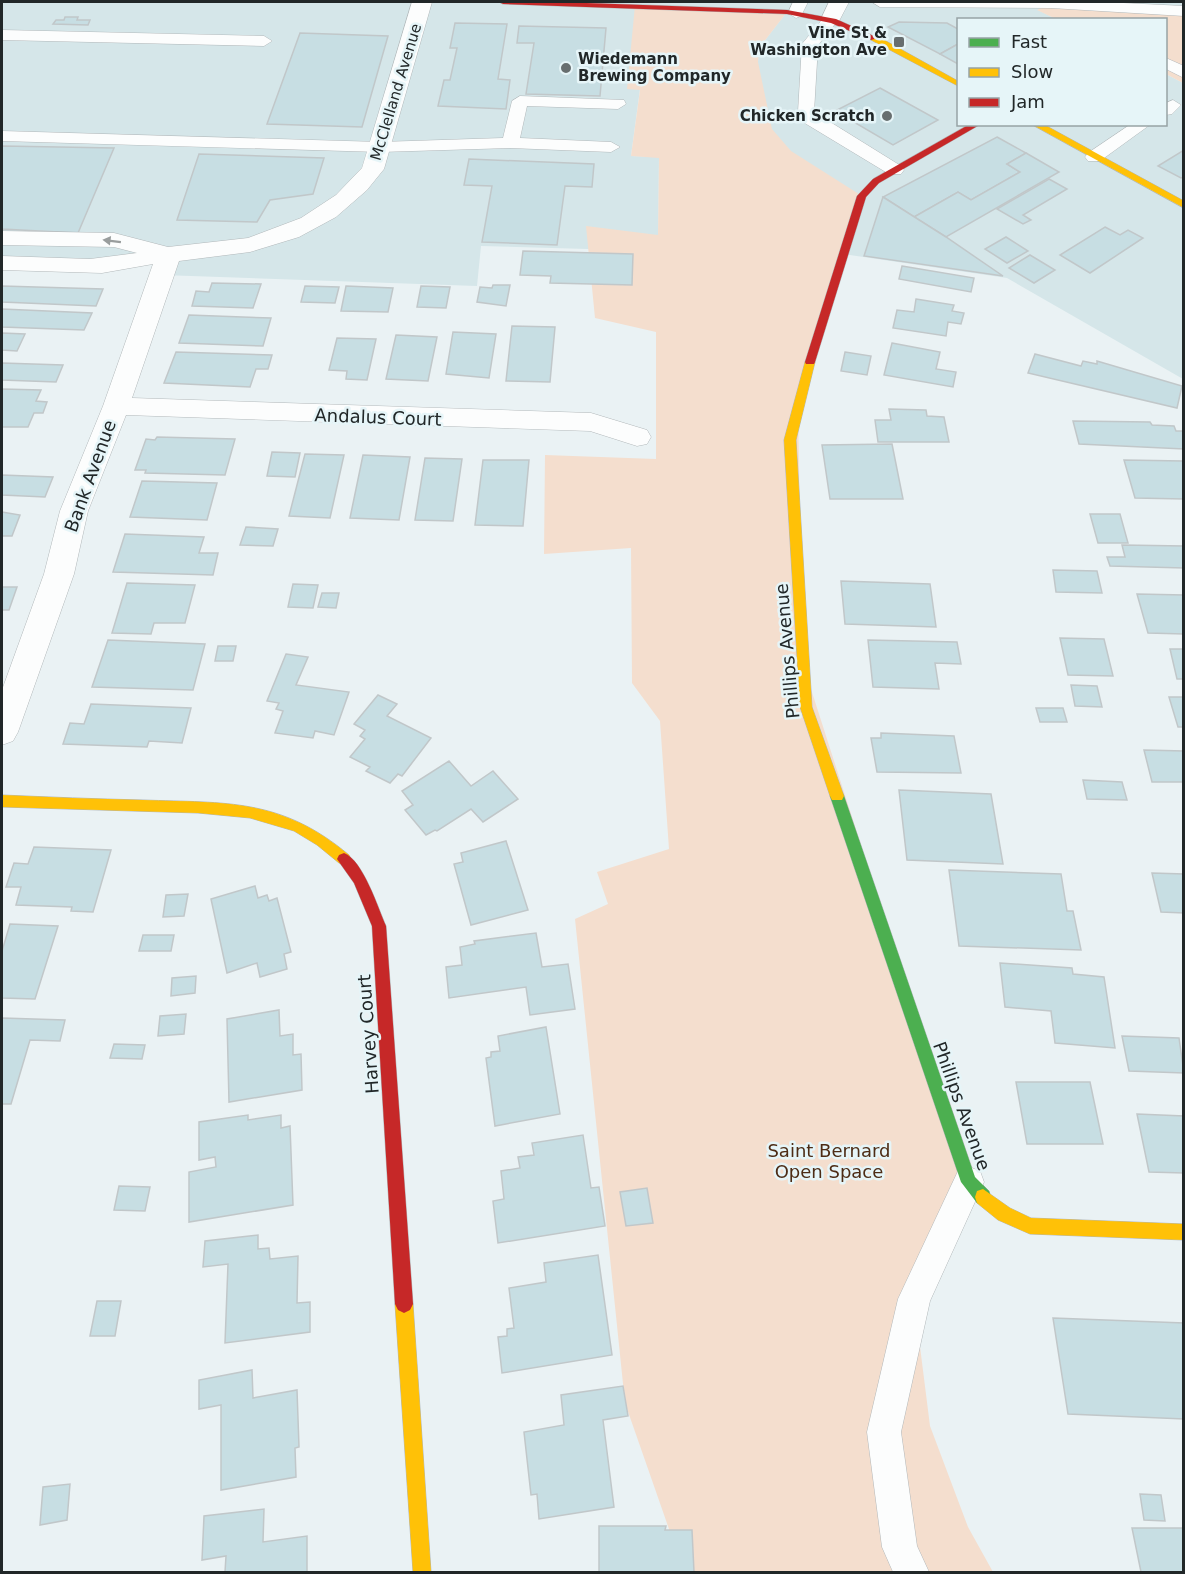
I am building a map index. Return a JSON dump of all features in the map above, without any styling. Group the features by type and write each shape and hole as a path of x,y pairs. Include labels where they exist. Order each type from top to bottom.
{"street":[{"name":"McClelland Avenue","path":"169,254 231,249 266,241 311,223 332,211 357,191 373,169 422,2"},
{"path":"503,2 798,7 835,10 868,34 957,83"},
{"name":"Phillips Avenue","path":"972,126 876,181 862,196 798,402 790,440 806,707 969,1182 991,1207 1014,1221 1030,1226 1184,1232"},
{"path":"1039,126 1184,205"},
{"path":"2,238 114,240 169,254"},
{"path":"2,263 104,266 169,254"},
{"name":"Bank Avenue","path":"2,732 59,574 74,511 116,406 169,254"},
{"name":"Andalus Court","path":"116,406 381,417 591,422 637,437"},
{"name":"Harvey Court","path":"2,801 244,809 279,816 309,830 335,849 369,895 379,926 422,1572"}],"lane":[{"path":"880,2 1051,3 1184,11"},
{"path":"1051,3 1078,18"},
{"path":"835,10 810,44 806,112 809,118 895,170"},
{"path":"2,35 264,41"},
{"path":"1167,64 1184,73"},
{"path":"510,143 520,101 618,104"},
{"path":"1094,157 1140,126"},
{"path":"2,136 380,147 510,143 611,147"},
{"path":"911,1572 900,1547 884,1432 914,1299 969,1182"}],"shaded area":[{"path":"2,2 1183,2 1183,11 1038,10 1054,18 957,18 957,126 1167,126 1167,75 1183,83 1183,379 1007,278 843,254 753,127 759,48 786,13 627,89 640,89 631,156 659,157 658,251 481,246 477,286 162,275 169,254 104,266 2,263"}],"green space":[{"path":"1051,3 1183,11 1183,83 1167,75 1167,18 1054,18 1037,10"},
{"name":"Saint Bernard Open Space","path":"635,5 787,12 759,48 758,62 772,129 791,151 862,196 798,402 802,661 969,1182 914,1299 930,1426 968,1527 993,1572 684,1572 625,1403 575,919 608,904 597,872 669,849 660,721 632,683 631,548 544,554 545,455 656,459 656,332 595,318 586,226 658,235 659,158 631,156 640,90 627,89"}],"building":[{"path":"65,17 90,20 88,25 53,24 56,20 64,20"},
{"path":"899,22 947,23 957,28 957,45 940,54 888,27"},
{"path":"455,23 507,24 498,79 510,80 506,109 438,106 444,80 450,80 457,48 450,48"},
{"name":"Wiedemann Brewing Company","path":"519,26 606,28 600,96 526,94 534,43 517,43"},
{"path":"300,33 388,36 362,127 267,124"},
{"path":"957,45 957,63 940,54"},
{"name":"Chicken Scratch","path":"880,88 938,120 893,145 835,111"},
{"path":"997,137 1026,153 1007,164 1020,172 971,200 958,192 914,217 883,197"},
{"path":"2,146 114,148 78,233 2,229"},
{"path":"1184,150 1184,177 1181,178 1158,166"},
{"path":"1026,153 1059,172 946,237 914,217 958,192 971,200 1020,172 1007,164"},
{"path":"199,154 324,158 313,194 270,200 257,222 177,220"},
{"path":"469,159 594,164 592,187 565,186 557,245 482,242 492,186 464,185"},
{"path":"1049,179 1067,189 1023,215 1031,220 1023,224 997,209"},
{"path":"883,197 946,237 1003,276 864,256"},
{"path":"1105,227 1120,235 1128,230 1143,238 1090,273 1060,255"},
{"path":"1006,237 1028,251 1007,263 985,249"},
{"path":"523,251 633,254 632,285 550,283 551,276 520,275"},
{"path":"1030,255 1055,270 1034,283 1009,268"},
{"path":"902,266 974,278 971,292 899,279"},
{"path":"212,283 261,284 253,308 192,306 196,291 209,292"},
{"path":"493,285 510,285 506,306 477,302 480,287 492,288"},
{"path":"2,286 103,289 96,306 2,302"},
{"path":"305,286 339,287 335,303 301,302"},
{"path":"346,286 393,288 388,312 341,311"},
{"path":"421,286 450,287 446,308 417,307"},
{"path":"916,299 954,305 952,311 964,313 961,324 948,322 946,336 893,328 897,310 914,312"},
{"path":"2,309 92,313 84,330 2,327"},
{"path":"189,315 271,318 263,346 179,343"},
{"path":"512,326 555,327 550,382 506,381"},
{"path":"453,332 496,334 489,378 446,374"},
{"path":"2,333 25,334 17,351 2,350"},
{"path":"396,335 437,337 428,381 386,379"},
{"path":"337,338 376,339 367,380 346,379 347,371 329,370"},
{"path":"892,343 940,352 936,369 956,372 953,387 884,375"},
{"path":"176,352 272,355 268,369 256,369 250,387 164,383"},
{"path":"845,352 871,356 867,375 841,371"},
{"path":"1035,354 1081,366 1083,361 1097,364 1097,361 1182,386 1177,408 1028,373"},
{"path":"2,363 63,365 56,382 2,380"},
{"path":"2,389 41,390 36,401 47,402 43,413 34,413 28,427 2,427"},
{"path":"889,409 926,410 927,416 944,417 949,442 878,442 875,420 891,420"},
{"path":"1073,421 1150,422 1152,425 1174,426 1176,431 1184,431 1184,449 1079,444"},
{"path":"157,437 235,439 225,475 145,473 146,470 135,470 146,439 155,440"},
{"path":"892,444 903,499 830,499 822,445"},
{"path":"272,452 300,453 295,477 267,476"},
{"path":"305,454 344,455 330,518 289,516"},
{"path":"363,455 410,457 399,520 350,518"},
{"path":"425,458 462,459 453,521 415,520"},
{"path":"483,460 529,460 523,526 475,525"},
{"path":"1124,460 1183,461 1184,499 1135,498"},
{"path":"2,475 53,477 45,497 2,495"},
{"path":"142,481 217,483 207,520 130,517"},
{"path":"2,512 20,515 12,536 2,536"},
{"path":"1090,514 1120,514 1128,543 1098,543"},
{"path":"246,527 278,529 273,546 240,545"},
{"path":"125,534 204,537 199,553 218,553 213,575 113,572"},
{"path":"1122,545 1184,546 1184,568 1110,566 1107,557 1125,557"},
{"path":"1053,570 1097,571 1102,593 1056,592"},
{"path":"841,581 930,584 936,627 845,624"},
{"path":"127,583 195,585 185,623 154,623 151,634 112,633"},
{"path":"293,584 318,585 313,608 288,607"},
{"path":"2,587 17,587 9,610 2,610"},
{"path":"322,593 339,593 336,608 318,607"},
{"path":"1137,594 1184,595 1184,634 1148,633"},
{"path":"1060,638 1104,639 1113,676 1068,675"},
{"path":"108,640 205,644 193,690 92,687"},
{"path":"868,640 957,642 961,664 935,663 939,689 873,687"},
{"path":"218,646 236,646 233,661 215,661"},
{"path":"1170,649 1184,649 1184,679 1177,679"},
{"path":"286,654 308,657 296,685 349,692 334,735 315,731 313,738 275,733 283,711 276,709 279,703 267,701"},
{"path":"1071,685 1097,686 1102,707 1075,706"},
{"path":"378,695 397,704 387,716 431,738 402,776 398,774 390,783 366,771 370,767 350,757 365,739 360,736 365,730 354,724"},
{"path":"1169,697 1184,697 1184,727 1178,727"},
{"path":"91,704 191,708 182,743 149,741 147,747 63,744 70,723 84,724"},
{"path":"1036,708 1063,708 1067,722 1040,722"},
{"path":"881,733 954,736 961,773 877,772 871,738 881,738"},
{"path":"1144,750 1184,751 1184,782 1152,782"},
{"path":"449,761 471,786 493,771 518,799 483,822 471,809 437,831 426,835 405,810 413,805 402,791"},
{"path":"1083,780 1122,782 1127,800 1087,799"},
{"path":"899,790 991,794 1003,864 907,860"},
{"path":"506,841 528,910 471,925 454,864 463,862 461,853"},
{"path":"34,847 111,850 93,912 71,911 72,907 16,905 21,887 6,887 14,863 28,864"},
{"path":"949,870 1061,874 1067,911 1073,911 1081,950 959,946"},
{"path":"1152,873 1184,874 1184,913 1161,912"},
{"path":"255,886 258,898 267,895 269,901 277,898 291,952 284,954 287,969 260,977 257,963 227,973 211,899"},
{"path":"188,894 184,916 163,917 166,895"},
{"path":"10,924 58,926 35,999 2,998 2,951"},
{"path":"536,933 542,967 568,964 575,1009 530,1015 526,987 449,998 446,967 462,965 460,947 475,944 474,941"},
{"path":"143,935 174,935 171,951 139,951"},
{"path":"1000,963 1072,968 1073,974 1104,977 1115,1048 1055,1043 1051,1011 1005,1007"},
{"path":"196,976 195,993 171,996 172,978"},
{"path":"279,1010 280,1036 293,1034 293,1055 301,1054 302,1090 229,1102 227,1019"},
{"path":"186,1014 184,1034 158,1036 160,1016"},
{"path":"2,1018 65,1020 60,1041 30,1040 11,1104 2,1104"},
{"path":"546,1027 560,1114 495,1126 486,1058 491,1057 491,1052 500,1051 498,1036"},
{"path":"1122,1036 1179,1038 1184,1073 1129,1071"},
{"path":"114,1044 145,1045 142,1059 110,1058"},
{"path":"1016,1082 1090,1082 1103,1144 1027,1144"},
{"path":"1137,1114 1184,1116 1184,1173 1149,1172"},
{"path":"248,1115 248,1120 281,1115 281,1128 290,1126 293,1205 189,1222 189,1172 216,1167 215,1157 199,1160 199,1122"},
{"path":"583,1135 591,1188 599,1187 605,1226 498,1243 493,1201 504,1199 501,1171 520,1168 518,1157 534,1155 532,1143"},
{"path":"119,1186 150,1187 145,1211 114,1210"},
{"path":"647,1188 653,1223 626,1226 620,1192"},
{"path":"258,1235 258,1249 269,1248 270,1259 298,1256 297,1303 310,1302 310,1332 225,1343 228,1264 203,1267 205,1241"},
{"path":"598,1255 612,1355 502,1373 498,1337 507,1336 507,1329 514,1328 509,1288 546,1282 544,1263"},
{"path":"97,1301 121,1301 115,1336 90,1336"},
{"path":"1053,1318 1184,1323 1184,1419 1068,1414"},
{"path":"252,1370 253,1398 297,1390 299,1447 295,1448 296,1477 221,1490 221,1405 199,1409 199,1380"},
{"path":"623,1386 628,1416 603,1420 614,1507 539,1519 537,1494 531,1495 524,1432 564,1425 561,1395"},
{"path":"70,1484 67,1520 40,1525 43,1487"},
{"path":"1140,1494 1161,1495 1165,1521 1144,1520"},
{"path":"264,1509 263,1542 307,1536 307,1572 225,1572 226,1556 202,1560 204,1516"},
{"path":"599,1526 666,1526 665,1530 692,1530 694,1572 599,1572"},
{"path":"1132,1528 1184,1528 1184,1572 1141,1572"}],"traffic: fast":[{"path":"837,796 969,1182 983,1197"}],"traffic: slow":[{"path":"874,38 957,83"},
{"path":"1039,126 1184,205"},
{"path":"810,362 790,440 806,707 837,796"},
{"path":"2,801 198,807 250,812 299,827 322,840 344,859"},
{"path":"983,1197 1004,1214 1030,1226 1184,1232"},
{"path":"404,1304 422,1572"}],"traffic: jam":[{"path":"503,2 787,12 833,21 874,38"},
{"path":"810,362 862,196 876,181 973,126"},
{"path":"344,859 359,879 379,926 404,1304"}],"place":[{"name":"Vine St & Washington Ave","path":"899,42"},
{"name":"Wiedemann Brewing Company","path":"566,68"},
{"name":"Chicken Scratch","path":"887,116"}]}
